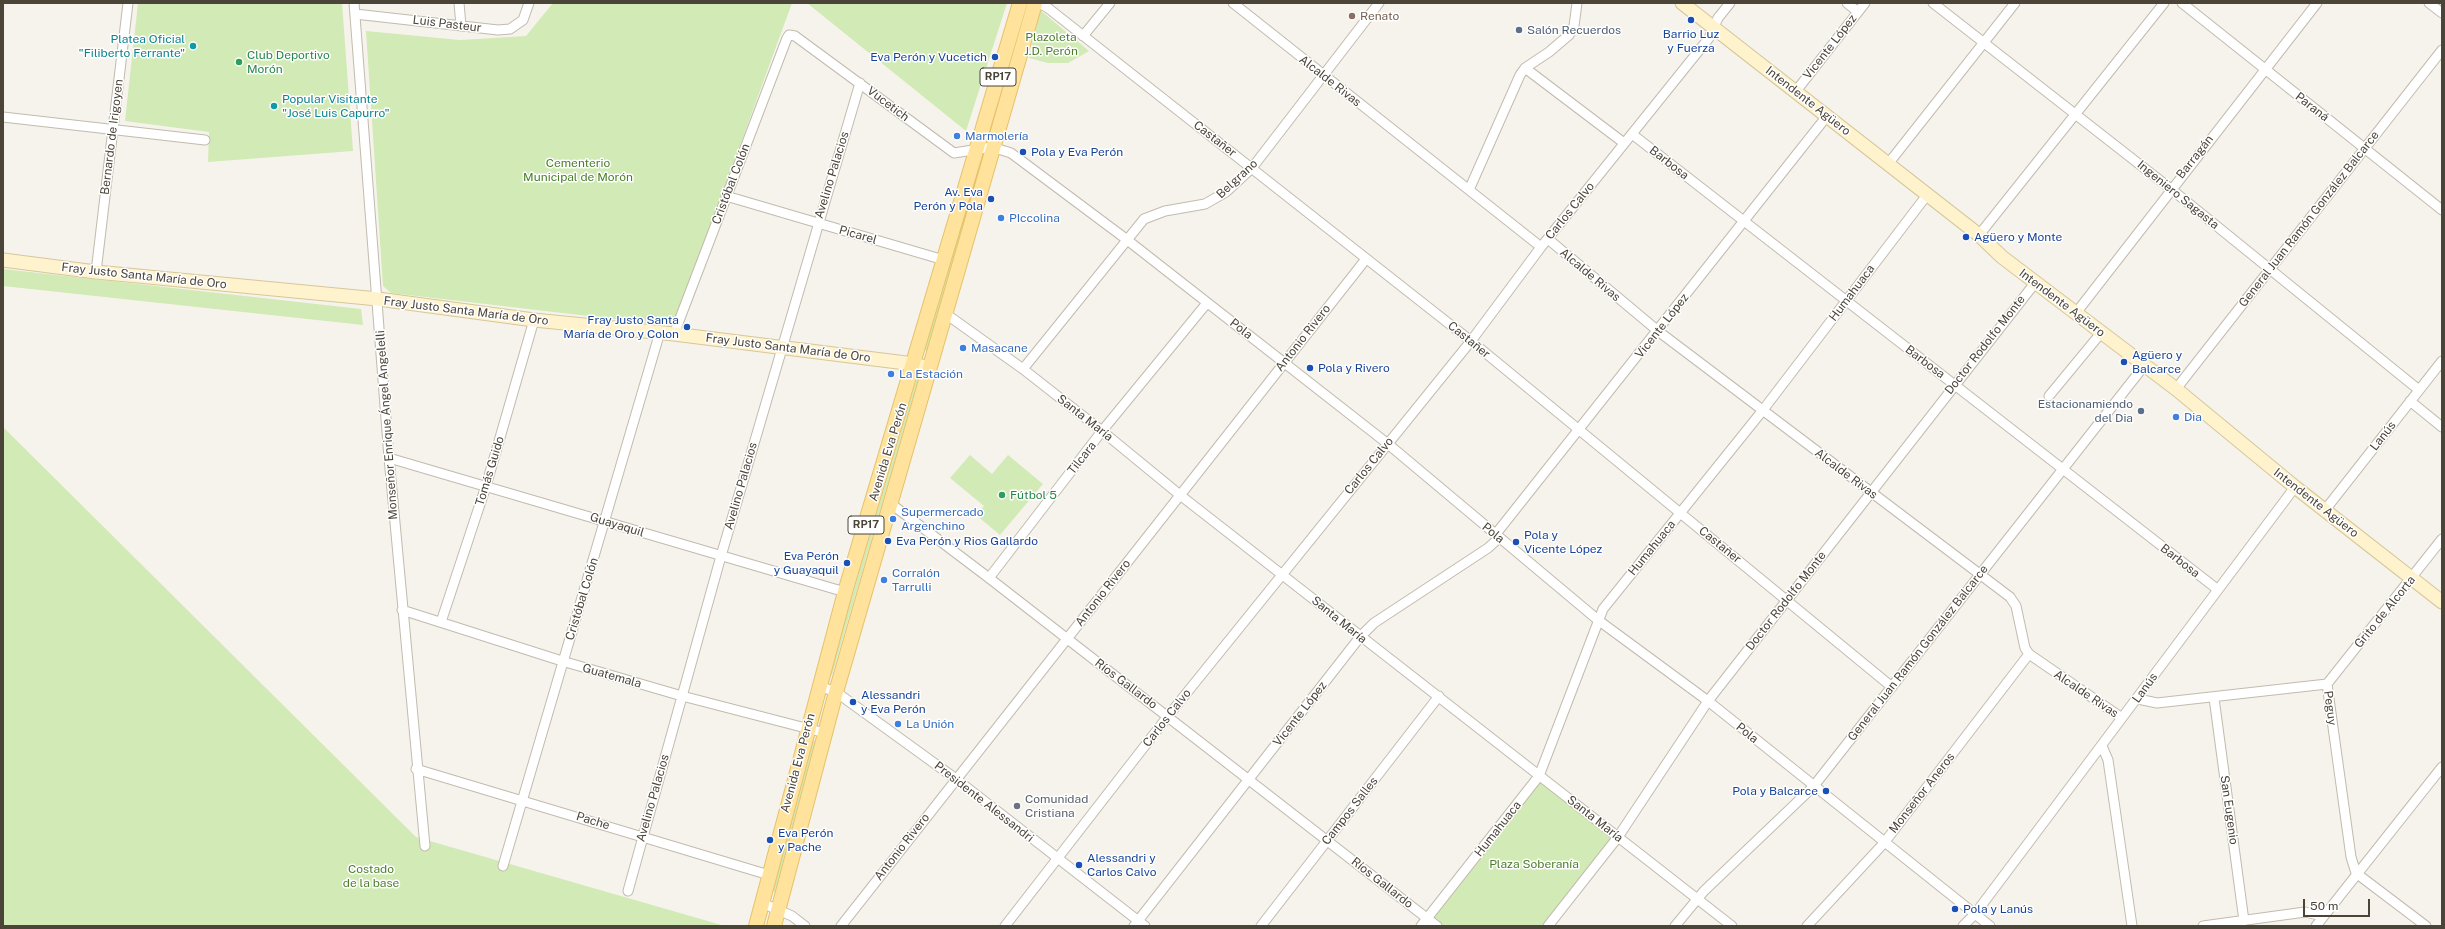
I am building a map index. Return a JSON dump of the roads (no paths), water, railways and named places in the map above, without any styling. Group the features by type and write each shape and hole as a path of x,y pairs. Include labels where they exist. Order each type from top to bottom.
{"main road":[{"name":"Avenida Eva Perón","path":"756,926 807,728 845,592 914,364 1020,3"},
{"name":"Avenida Eva Perón","path":"774,926 836,692 929,368 946,314 992,147 1034,3"}],"street":[{"name":"Bernardo de Irigoyen","path":"96,272 128,3"},
{"name":"Monseñor Enrique Ángel Angelelli","path":"354,3 389,458 416,769 425,846"},
{"path":"459,3 461,26"},
{"name":"Castañer","path":"1039,3 1084,36 1471,341 1892,687"},
{"path":"1084,36 1110,3"},
{"name":"Alcalde Rivas","path":"1233,3 1541,247"},
{"name":"Belgrano","path":"1022,369 1126,239 1144,219 1153,214 1206,204 1217,199 1252,168 1378,3"},
{"path":"1470,190 1525,68 1549,52 1569,35 1574,26 1577,3"},
{"name":"Intendente Agüero","path":"1682,3 1979,235 2002,257 2035,283 2176,389 2295,487 2442,602"},
{"name":"Carlos Calvo","path":"1005,926 1168,716 1282,573 1471,341 1541,247 1709,38 1718,18 1730,3"},
{"path":"1847,3 1858,12"},
{"name":"Vicente López","path":"1796,91 1865,3"},
{"name":"Ingeniero Sagasta","path":"1933,3 2171,189 2419,390"},
{"path":"1888,164 2015,3"},
{"path":"1979,235 2164,3"},
{"name":"Paraná","path":"2182,3 2442,210"},
{"name":"Barragán","path":"2076,313 2316,3"},
{"path":"2429,3 2442,13"},
{"name":"Luis Pasteur","path":"355,14 498,30 510,29 523,20 529,6"},
{"name":"Vucetich","path":"789,36 795,36 954,152 992,147"},
{"name":"Cristóbal Colón","path":"674,334 789,36"},
{"name":"General Juan Ramón González Balcarce","path":"2176,389 2442,50"},
{"path":"1525,68 1624,143"},
{"name":"Avelino Palacios","path":"628,891 720,556 860,83"},
{"name":"Vicente López","path":"1139,924 1248,780 1360,637 1374,623 1488,548 1578,430 1658,331 1826,116"},
{"path":"3,117 205,140"},
{"name":"Barbosa","path":"1632,134 1845,302 1954,384 2217,590"},
{"name":"Pola","path":"992,147 1011,153 1126,239 1388,444 1598,620 1708,701 1813,787 1990,926"},
{"name":"Humahuaca","path":"1424,922 1539,776 1603,609 1762,410 1927,195"},
{"name":"Picarel","path":"726,196 944,260"},
{"name":"Alcalde Rivas","path":"1548,239 1658,331 2014,601 2025,648 2029,654 2122,718"},
{"name":"Antonio Rivero","path":"841,926 1366,259"},
{"name":"Fray Justo Santa María de Oro","path":"3,260 96,272 378,300 534,320 660,332 914,364 929,368"},
{"name":"Doctor Rodolfo Monte","path":"1548,926 1618,837 1708,701 1954,384 2035,283"},
{"name":"Tilcara","path":"989,578 1102,431 1207,303"},
{"name":"Santa María","path":"946,314 1022,369 1102,431 1180,495 1282,573 1360,637 1439,696 1732,926"},
{"name":"Tomás Guido","path":"441,622 486,486 534,320"},
{"name":"Cristóbal Colón","path":"503,866 562,661 606,522 660,332"},
{"path":"2049,396 2101,333"},
{"name":"Lanús","path":"2325,510 2442,361"},
{"name":"General Juan Ramón González Balcarce","path":"1675,926 1697,898 1813,787 2144,366"},
{"path":"2410,401 2442,427"},
{"name":"Guayaquil","path":"389,458 845,592"},
{"name":"Lanús","path":"1963,926 1975,914 2122,718 2138,699 2217,590 2295,487"},
{"name":"Ríos Gallardo","path":"890,503 1168,716 1327,841 1424,922 1437,926"},
{"name":"Grito de Alcorta","path":"2327,684 2442,540"},
{"name":"Guatemala","path":"402,610 562,661 682,696 825,733"},
{"name":"Monseñor Aneros","path":"1808,926 1884,842 2029,654"},
{"name":"Peguy","path":"2138,699 2157,703 2214,698 2327,684 2352,857 2356,873"},
{"name":"Presidente Alessandri","path":"819,686 836,692 956,779 1139,924"},
{"name":"Campos Salles","path":"1261,926 1439,696"},
{"name":"San Eugenio","path":"2214,698 2244,921"},
{"path":"2102,746 2108,760 2132,926"},
{"name":"Pache","path":"416,769 769,875"},
{"path":"2316,926 2356,873 2442,769"},
{"path":"2356,873 2426,926"},
{"path":"762,903 778,910 805,926"},
{"path":"2203,926 2305,912 2323,916"}],"place":[{"name":"Renato","path":"1352,16"},
{"name":"Barrio Luz y Fuerza","path":"1691,20"},
{"name":"Salón Recuerdos","path":"1519,30"},
{"name":"Platea Oficial \"Filiberto Ferrante\"","path":"193,46"},
{"name":"Eva Perón y Vucetich","path":"995,57"},
{"name":"Club Deportivo Morón","path":"239,62"},
{"name":"Popular Visitante \"José Luis Capurro\"","path":"274,106"},
{"name":"Marmolería","path":"957,136"},
{"name":"Pola y Eva Perón","path":"1023,152"},
{"name":"Av. Eva Perón y Pola","path":"991,199"},
{"name":"PIccolina","path":"1001,218"},
{"name":"Agüero y Monte","path":"1966,237"},
{"name":"Fray Justo Santa María de Oro y Colon","path":"687,327"},
{"name":"Masacane","path":"963,348"},
{"name":"Agüero y Balcarce","path":"2124,362"},
{"name":"Pola y Rivero","path":"1310,368"},
{"name":"La Estación","path":"891,374"},
{"name":"Estacionamiendo del Dia","path":"2141,411"},
{"name":"Dia","path":"2176,417"},
{"name":"Fútbol 5","path":"1002,495"},
{"name":"Supermercado Argenchino","path":"893,519"},
{"name":"Eva Perón y Rios Gallardo","path":"888,541"},
{"name":"Pola y Vicente López","path":"1516,542"},
{"name":"Eva Perón y Guayaquil","path":"847,563"},
{"name":"Corralón Tarrulli","path":"884,580"},
{"name":"Alessandri y Eva Perón","path":"853,702"},
{"name":"La Unión","path":"898,724"},
{"name":"Pola y Balcarce","path":"1826,791"},
{"name":"Comunidad Cristiana","path":"1017,806"},
{"name":"Eva Perón y Pache","path":"770,840"},
{"name":"Alessandri y Carlos Calvo","path":"1079,865"},
{"name":"Pola y Lanús","path":"1955,909"}],"park label":[{"name":"Plazoleta J.D. Perón","path":"1051,44"},
{"name":"Cementerio Municipal de Morón","path":"578,170"},
{"name":"Plaza Soberanía","path":"1534,864"},
{"name":"Costado de la base","path":"371,876"}]}
